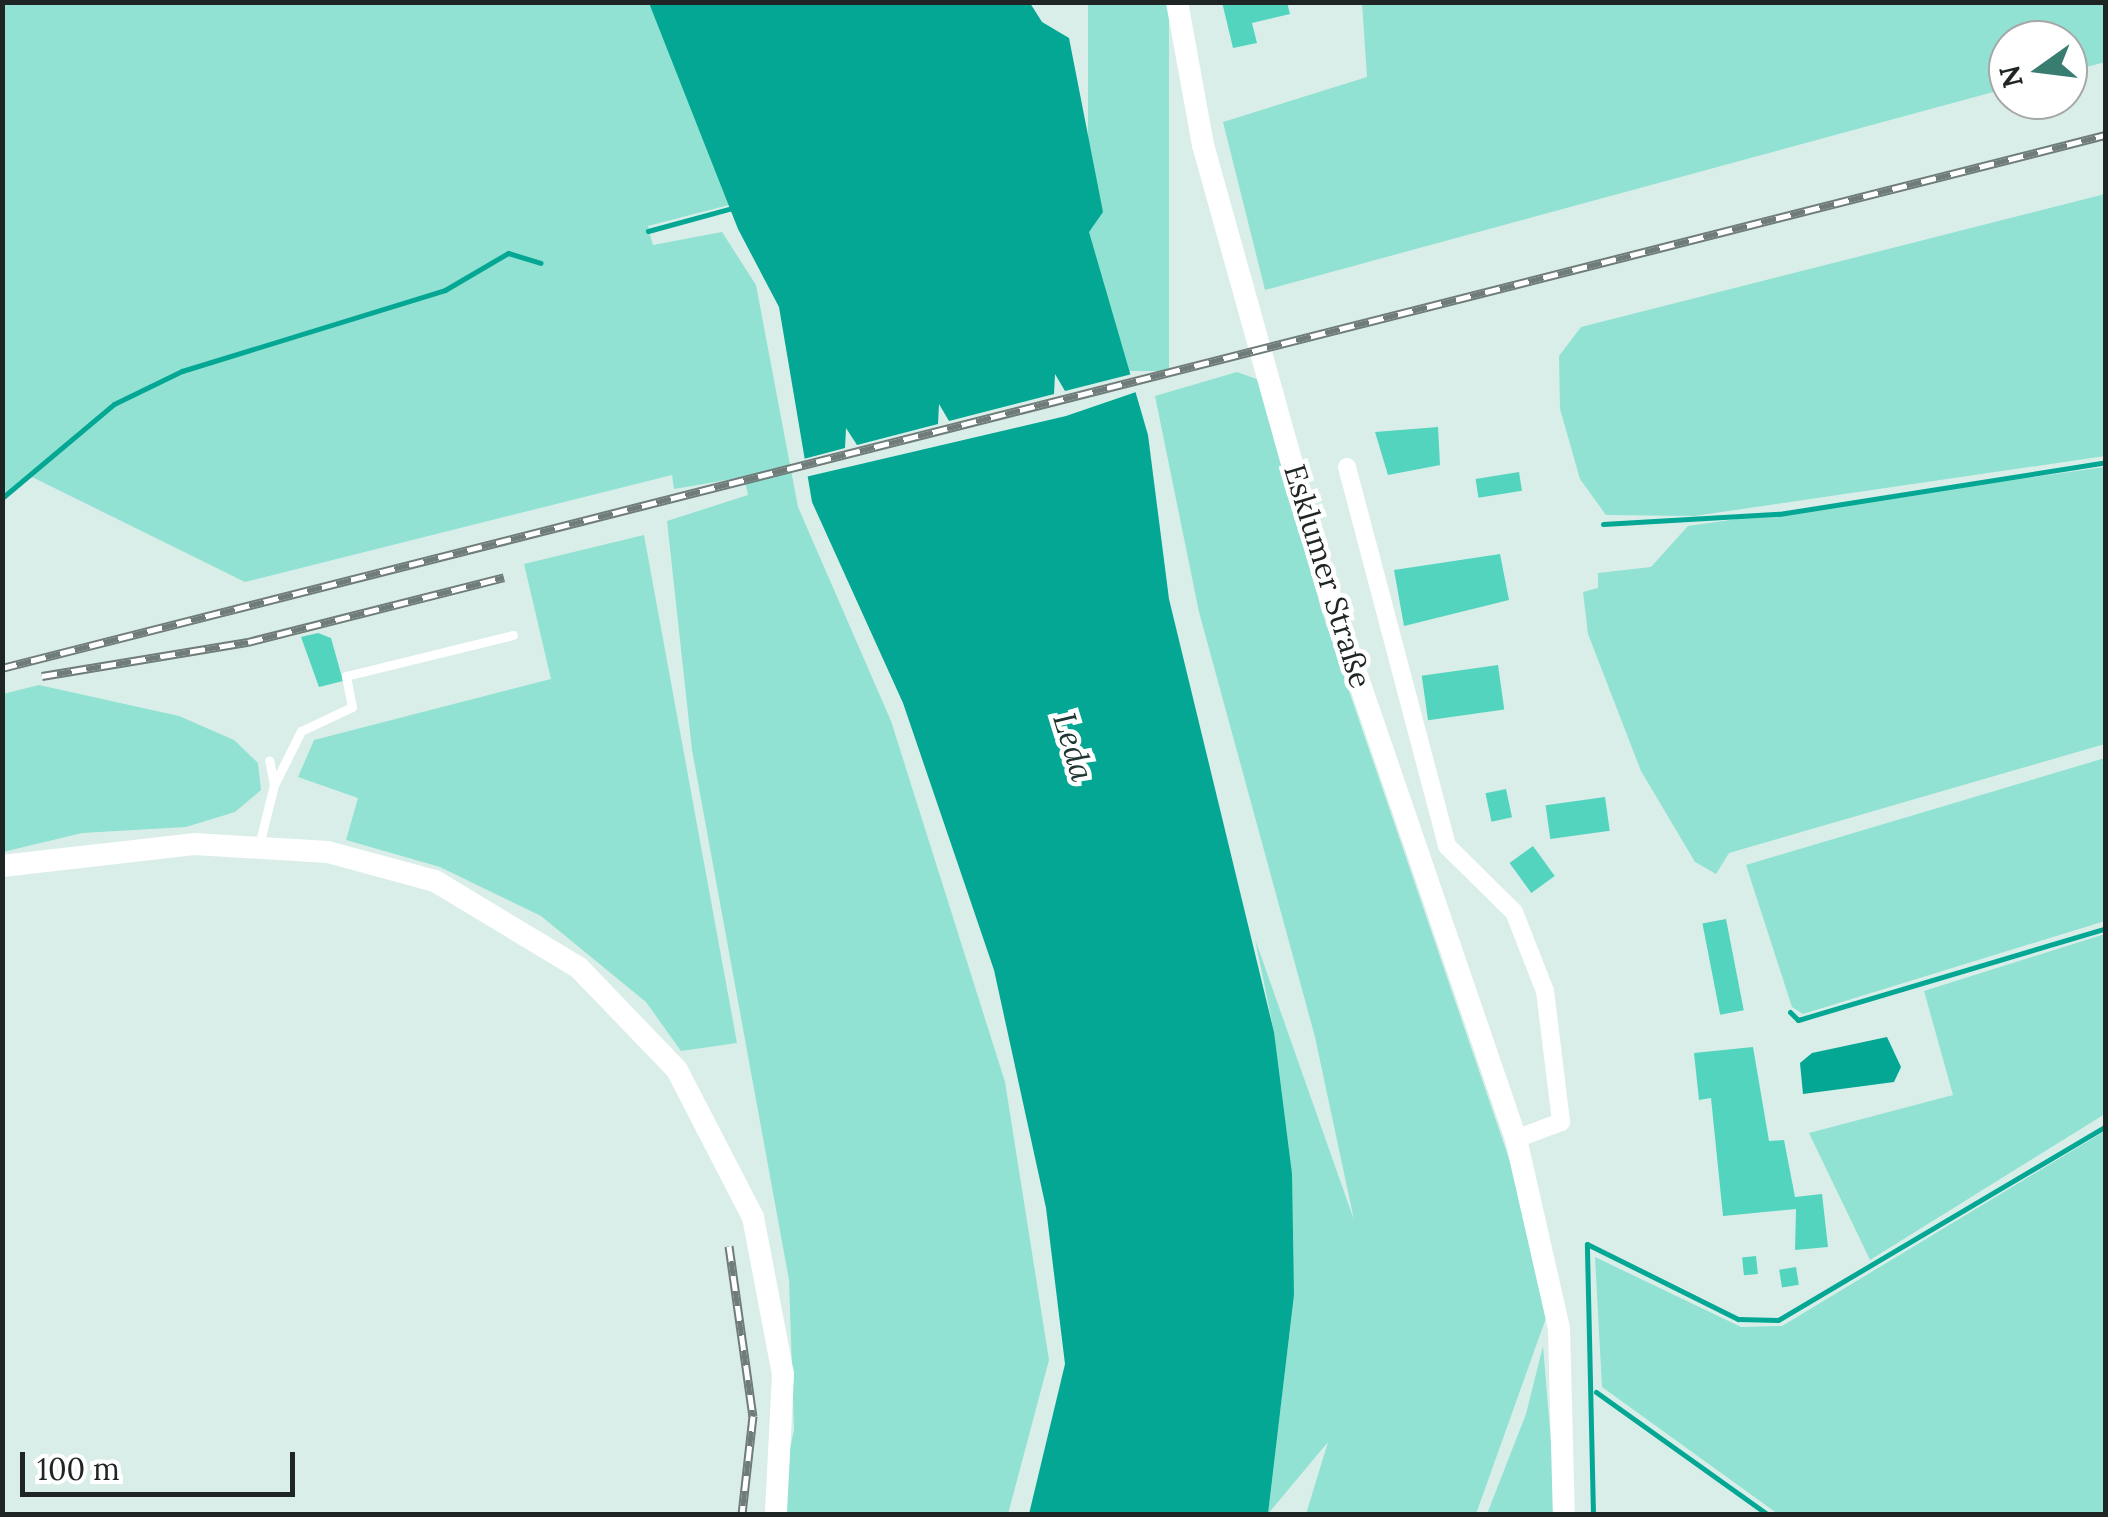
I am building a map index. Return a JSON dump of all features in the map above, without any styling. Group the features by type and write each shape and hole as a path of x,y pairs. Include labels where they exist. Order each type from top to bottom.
{"street":[{"name":"Esklumer Straße","path":"1178,2 1203,145 1325,582 1516,1138 1559,1329 1564,1514"},
{"name":"Esklumer Straße","path":"1347,467 1447,846 1514,912 1545,991 1561,1122 1516,1138"},
{"path":"2,866 116,849 260,846 366,860 486,906 579,968 676,1070 734,1169 768,1266 783,1374 776,1514"}],"lane":[{"path":"260,846 274,785 300,732 352,707 346,676 513,635"},
{"path":"269,760 274,785"}],"shaded area":[{"path":"2,3 679,3 752,199 648,226 653,245 722,232 756,285 798,507 891,721 1005,1082 1049,1360 1008,1514 776,1514 794,1430 789,1280 692,750 667,521 748,495 744,477 674,489 672,475 245,582 32,477 3,494"},
{"path":"1088,3 1169,3 1169,371 1088,371"},
{"path":"1362,3 2105,3 2105,62 2088,67 2088,20 1988,20 1988,93 1265,290 1223,122 1367,77"},
{"path":"2105,194 2105,456 1694,516 1606,515 1580,479 1560,409 1559,356 1581,327"},
{"path":"1237,372 1262,381 1321,609 1515,1176 1546,1318 1476,1514 1306,1514 1328,1442 1268,1514 1294,1295 1274,1032 1255,939 1354,1220 1315,1037 1199,612 1155,396"},
{"path":"2105,467 2105,744 1729,853 1716,874 1695,862 1641,771 1588,634 1583,592 1598,588 1598,573 1651,567 1688,526"},
{"path":"644,535 737,1043 681,1051 646,1002 541,916 440,867 346,840 358,798 298,777 314,740 551,679 524,564"},
{"path":"39,685 179,716 234,740 258,763 261,790 235,812 186,827 82,833 3,852 3,694"},
{"path":"2105,758 2105,921 1803,1014 1792,1007 1746,865"},
{"path":"2105,934 2105,1114 1870,1260 1809,1133 1953,1095 1924,991"},
{"path":"2105,1131 2105,1514 1778,1514 1602,1387 1595,1257 1741,1327 1782,1326"},
{"path":"1543,1346 1557,1514 1487,1514 1526,1414"}],"water":[{"name":"Leda","path":"649,3 1030,3 1042,22 1069,38 1103,212 1089,232 1148,435 1169,599 1274,1032 1292,1174 1294,1295 1268,1514 1029,1514 1065,1364 1046,1208 994,970 903,703 812,502 779,307 738,229"},
{"path":"1887,1037 1901,1067 1894,1082 1803,1094 1800,1063 1812,1053"}],"pier":[{"path":"1136,373 1139,391 1066,416 801,478 796,461 845,448 846,428 857,445 938,424 939,404 949,421 1054,394 1055,374 1065,391"}],"building":[{"path":"1222,2 1287,2 1290,14 1252,23 1257,43 1233,48"},
{"path":"1438,427 1440,465 1388,475 1375,432"},
{"path":"1519,472 1522,491 1479,498 1476,479"},
{"path":"1500,554 1509,600 1404,626 1394,570"},
{"path":"318,633 331,638 343,681 319,687 301,637"},
{"path":"1498,665 1504,710 1428,720 1422,676"},
{"path":"1506,789 1512,817 1491,822 1485,793"},
{"path":"1605,797 1610,831 1550,839 1546,805"},
{"path":"1533,846 1555,876 1531,893 1510,863"},
{"path":"1726,919 1744,1010 1720,1015 1702,924"},
{"path":"1753,1047 1769,1141 1784,1140 1795,1197 1822,1194 1828,1247 1795,1250 1796,1209 1723,1216 1711,1098 1699,1100 1694,1053"},
{"path":"1756,1256 1758,1274 1744,1275 1742,1257"},
{"path":"1796,1267 1799,1285 1782,1287 1779,1270"}],"waterway":[{"path":"648,231 732,208"},
{"path":"2,498 114,404 182,371 445,290 508,253 541,263"},
{"path":"1603,524 1779,514 2106,462"},
{"path":"1790,1012 1798,1020 2106,928"},
{"path":"1593,1514 1587,1244 1738,1319 1778,1320 2106,1126"},
{"path":"1596,1392 1767,1514"}],"railway":[{"path":"2,668 2106,135"},
{"path":"42,676 248,642 504,577"},
{"path":"729,1246 753,1416 742,1514"}]}
